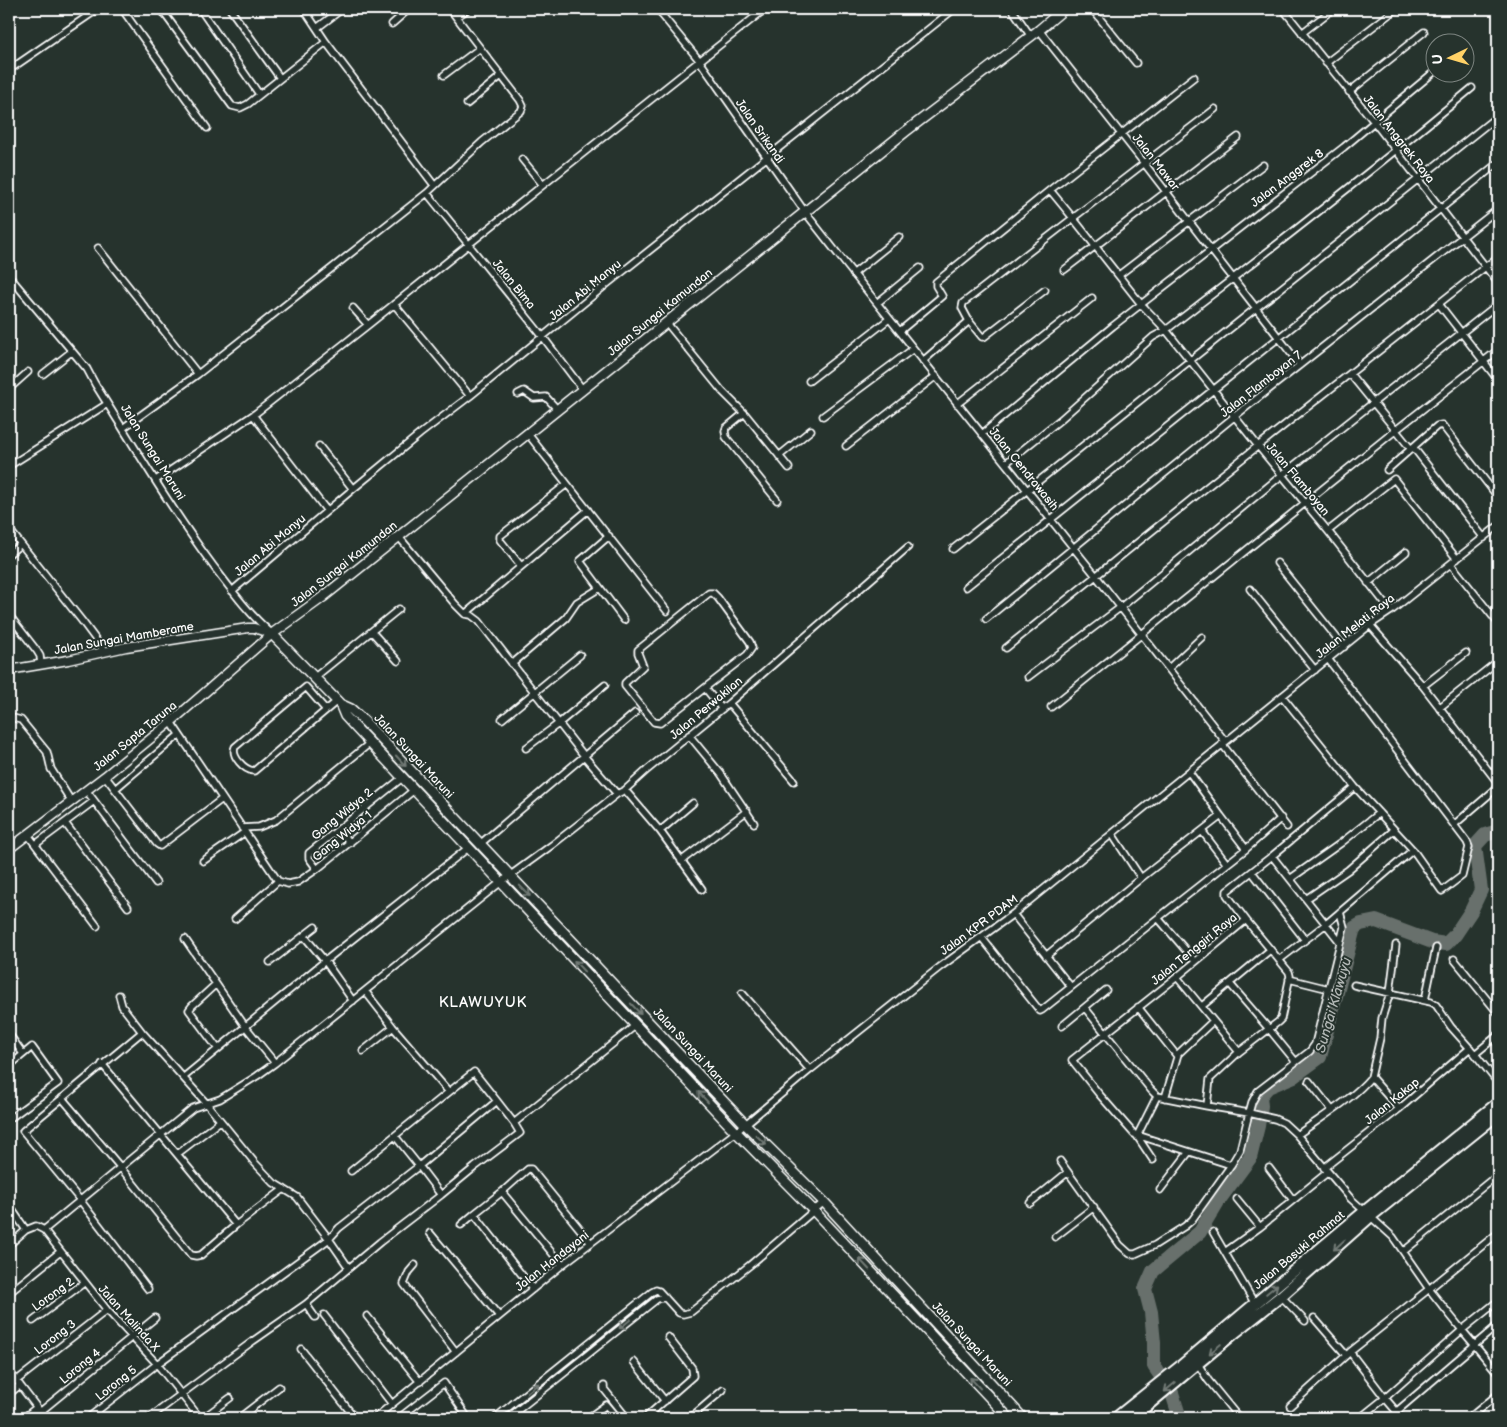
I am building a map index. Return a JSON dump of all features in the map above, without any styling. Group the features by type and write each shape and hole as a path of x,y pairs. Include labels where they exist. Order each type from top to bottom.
{"highway":[{"name":"Jalan Basuki Rahmat","path":"1184,1369 1198,1364 1254,1304 1465,1135 1498,1103"},
{"name":"Jalan Basuki Rahmat","path":"1465,1135 1498,1114"},
{"name":"Jalan Basuki Rahmat","path":"1132,1418 1151,1397 1230,1331 1282,1296 1368,1213"},
{"name":"Jalan Basuki Rahmat","path":"1116,1418 1151,1397"}],"main road":[{"name":"Jalan Sungai Kamundan","path":"272,634 323,597 905,132 1064,9"},
{"name":"Jalan Sungai Maruni","path":"272,634 339,703 345,716 402,778 1008,1418"},
{"name":"Jalan Sungai Maruni","path":"339,703 351,709 365,722 745,1124 824,1202 1023,1418"}],"street":[{"path":"9,70 98,9"},
{"path":"122,9 207,128"},
{"path":"161,9 232,106 240,108 248,104 326,42"},
{"path":"200,9 259,94"},
{"path":"230,9 280,78"},
{"path":"304,9 326,42 434,186"},
{"path":"317,28 342,9"},
{"path":"392,24 409,9"},
{"path":"123,428 198,374 427,192 482,142 521,111 523,106 520,100 450,9"},
{"path":"456,17 468,9"},
{"name":"Jalan Srikandi","path":"657,9 699,60 805,212"},
{"path":"156,480 253,415 765,9"},
{"name":"Jalan Abi Manyu","path":"232,591 353,489 954,9"},
{"path":"1012,9 1030,35"},
{"path":"1092,9 1136,63"},
{"name":"Jalan Anggrek Raya","path":"1284,9 1375,123 1498,283"},
{"path":"1302,32 1333,9"},
{"path":"1326,63 1396,9"},
{"name":"Jalan Mawar","path":"1039,30 1300,365"},
{"path":"1349,92 1424,32"},
{"path":"444,75 480,48"},
{"path":"467,104 501,76"},
{"path":"900,331 942,296 936,286 936,282 1194,77"},
{"name":"Jalan Anggrek 8","path":"982,434 1141,304 1375,123 1424,81"},
{"path":"1006,463 1061,419 1146,343 1234,279 1396,151 1472,88"},
{"path":"1045,290 984,337 982,337 962,308 963,303 1215,109"},
{"path":"953,549 1495,118"},
{"path":"1064,270 1238,137"},
{"path":"522,159 543,185"},
{"path":"966,586 1498,163"},
{"path":"1119,275 1263,164"},
{"name":"Jalan Flamboyan","path":"1050,190 1097,246 1141,304 1166,330 1391,611"},
{"name":"Jalan Bima","path":"427,192 583,390"},
{"name":"Jalan Flamboyan 7","path":"986,619 1235,416 1498,209"},
{"name":"Jalan Cendrawasih","path":"805,212 1121,607 1169,668 1223,742"},
{"path":"854,274 899,237"},
{"path":"98,248 198,374"},
{"path":"1006,648 1498,257"},
{"path":"877,303 920,268"},
{"name":"Jalan Sungai Maruni","path":"9,276 86,369 191,537 232,591 272,634"},
{"path":"957,404 1092,298"},
{"path":"394,304 470,396"},
{"path":"1439,304 1498,380"},
{"path":"1028,677 1121,607 1282,475 1498,304"},
{"path":"354,308 368,325"},
{"path":"809,381 890,319"},
{"path":"923,361 970,321"},
{"path":"666,322 722,392 746,415 789,468"},
{"path":"823,416 913,349"},
{"path":"1051,707 1498,350"},
{"path":"43,374 71,352"},
{"path":"9,389 28,372"},
{"path":"1350,374 1484,538"},
{"path":"846,446 936,376"},
{"path":"518,394 524,391 536,398 546,397 558,410"},
{"path":"9,466 107,404"},
{"path":"743,414 726,428 726,437 777,500"},
{"path":"253,415 327,511"},
{"path":"1387,470 1436,426 1442,425 1498,497"},
{"path":"779,456 811,430"},
{"path":"528,434 667,611"},
{"path":"319,446 353,489"},
{"path":"1328,531 1394,479 1457,559"},
{"path":"521,566 500,540 500,536 567,484"},
{"path":"465,614 588,510"},
{"name":"Jalan Melati Raya","path":"1223,742 1498,526"},
{"path":"9,529 105,652"},
{"path":"609,536 580,560 624,620"},
{"path":"399,537 455,604 465,614 471,615 479,621 558,724 617,794"},
{"path":"9,554 21,544"},
{"name":"Jalan Perwakilan","path":"44,1230 193,1108 220,1099 275,1063 500,882 552,845 617,794 625,790 722,709 908,547"},
{"path":"1368,583 1406,552"},
{"path":"1277,563 1344,647"},
{"path":"1451,564 1498,623"},
{"path":"512,664 566,618 577,602 600,588"},
{"path":"1250,589 1315,670"},
{"path":"711,593 715,594 718,598 750,642 752,648 747,655 706,688 658,723 652,720 625,686 625,683 642,668 638,653 639,649 704,596 711,593"},
{"path":"314,677 399,609"},
{"path":"9,615 37,651 41,664"},
{"path":"1370,625 1423,686 1498,782"},
{"name":"Jalan Sungai Mamberame","path":"9,670 68,660 126,647 248,628 272,634"},
{"path":"372,632 398,661"},
{"name":"Jalan Sapta Taruna","path":"9,849 171,722 272,634"},
{"path":"1169,668 1202,638"},
{"path":"1423,686 1466,653"},
{"path":"502,719 580,655"},
{"path":"1282,696 1355,787 1413,850 1442,891 1462,876 1469,848 1467,842 1328,659"},
{"path":"1439,708 1498,661"},
{"path":"526,748 605,685"},
{"path":"326,710 306,686 235,747 233,749 234,755 247,770 254,771 326,710 339,703"},
{"path":"706,688 722,709"},
{"path":"729,702 794,781"},
{"path":"480,844 635,713"},
{"path":"9,720 13,718 21,720 47,752 51,769 71,801"},
{"path":"171,722 278,881 235,919"},
{"path":"115,789 179,735"},
{"path":"689,735 721,774 754,823"},
{"path":"1223,742 1288,827"},
{"name":"Jalan KPR PDAM","path":"745,1124 940,967 1013,914 1189,772 1223,742"},
{"path":"203,861 244,830 259,827 276,820 370,743"},
{"path":"1189,772 1246,849"},
{"path":"104,776 160,846 222,799"},
{"name":"Gang Widya 2","path":"317,869 309,858 309,854 402,778"},
{"name":"Jalan Tenggiri Raya","path":"1138,1136 1132,1132 1073,1061 1073,1058 1177,977 1246,920 1227,892 1355,787"},
{"path":"1455,824 1498,788"},
{"path":"86,790 156,883"},
{"name":"Gang Widya 1","path":"278,881 285,884 294,883 317,869 414,790"},
{"path":"625,790 660,831 702,889"},
{"path":"36,844 94,801"},
{"path":"660,831 693,803"},
{"path":"681,861 747,812"},
{"path":"1290,879 1379,813"},
{"path":"1046,956 1141,878 1221,816"},
{"path":"982,938 1037,1010 1042,1010 1246,849 1281,818"},
{"path":"65,823 128,907"},
{"path":"340,830 350,842"},
{"path":"1202,830 1226,864"},
{"path":"1306,900 1348,870 1394,830"},
{"path":"28,834 97,926"},
{"path":"1112,834 1141,878"},
{"path":"184,1077 325,960 468,848"},
{"path":"1278,960 1326,924 1413,850"},
{"path":"1272,856 1340,942"},
{"path":"1252,872 1305,940"},
{"path":"1060,1161 1120,1245 1130,1254 1135,1254 1162,1241 1190,1222 1231,1164 1241,1146 1252,1102 1258,1091 1312,1050 1315,1044 1344,924 1340,912"},
{"path":"1013,914 1071,987"},
{"path":"1158,918 1195,961"},
{"path":"1207,1106 1210,1079 1239,1052 1278,1022 1283,1014 1290,979 1289,972 1246,920"},
{"path":"270,962 315,927"},
{"path":"304,936 325,960 353,1001"},
{"path":"185,939 245,1026 275,1063"},
{"path":"1297,1135 1332,1110 1371,1077 1380,1038 1382,1018 1390,993 1396,945"},
{"path":"1425,1000 1436,948"},
{"path":"1202,1006 1270,950"},
{"path":"1454,960 1498,1013"},
{"path":"1177,977 1239,1052"},
{"path":"1290,979 1329,988"},
{"path":"216,984 189,1010 218,1049"},
{"path":"1230,984 1296,1062"},
{"path":"1354,985 1425,1000 1436,1005 1451,1027 1498,1083"},
{"path":"1062,1026 1106,990"},
{"path":"365,991 449,1092"},
{"path":"742,993 810,1070"},
{"path":"119,995 122,1006 142,1032 184,1077 255,1163 274,1184 297,1197 329,1238 348,1268"},
{"path":"1138,1007 1177,1056"},
{"path":"1086,1008 1157,1096 1250,1113 1284,1123 1297,1135 1352,1199 1393,1237 1429,1288 1498,1373"},
{"path":"1165,1098 1177,1056 1213,1020"},
{"path":"514,1123 636,1025"},
{"path":"363,1051 393,1027"},
{"path":"142,1032 23,1131 80,1200 148,1290"},
{"path":"9,1034 23,1054"},
{"path":"1475,1054 1498,1035"},
{"path":"9,1066 32,1047 58,1084 9,1120"},
{"name":"Jalan Kakap","path":"1225,1252 1294,1200 1326,1170 1470,1048"},
{"path":"102,1064 236,1225"},
{"path":"149,1418 306,1304 348,1268 475,1167 519,1135 519,1130 475,1072 351,1170"},
{"path":"1371,1077 1399,1109"},
{"path":"1309,1080 1332,1110"},
{"path":"1138,1136 1157,1096"},
{"path":"62,1098 191,1255 201,1255 236,1225 284,1190"},
{"name":"Lorong 5","path":"88,1418 157,1364 329,1238 497,1101"},
{"path":"177,1154 220,1121"},
{"name":"Jalan Handayani","path":"375,1418 562,1265 745,1124"},
{"path":"395,1136 441,1195"},
{"path":"1138,1136 1231,1164"},
{"path":"1138,1136 1153,1160"},
{"path":"1160,1190 1189,1152"},
{"path":"1268,1168 1294,1200"},
{"path":"461,1225 528,1169 531,1169 591,1243"},
{"path":"1030,1203 1068,1172"},
{"path":"1404,1251 1490,1181 1494,1180 1498,1185"},
{"path":"502,1192 562,1265"},
{"path":"1237,1199 1260,1227"},
{"path":"495,1418 652,1292 659,1291 679,1313 692,1312 750,1266 824,1202"},
{"path":"9,1205 26,1230"},
{"path":"1055,1237 1094,1207"},
{"path":"474,1214 533,1289"},
{"path":"9,1245 26,1230 36,1226 44,1230"},
{"name":"Jalan Malinda X","path":"44,1230 107,1310 157,1364 201,1418"},
{"path":"1213,1232 1254,1304"},
{"path":"430,1233 498,1316"},
{"path":"1290,1406 1348,1353 1498,1233"},
{"path":"9,1293 60,1252"},
{"path":"415,1265 409,1272 404,1284 456,1352"},
{"name":"Lorong 2","path":"33,1321 85,1282"},
{"path":"1282,1296 1305,1321"},
{"path":"508,1418 657,1299 665,1297"},
{"path":"1360,1418 1498,1301"},
{"path":"306,1304 315,1316"},
{"name":"Lorong 3","path":"9,1394 18,1383 107,1310"},
{"path":"324,1315 392,1404"},
{"path":"367,1316 420,1382"},
{"name":"Lorong 4","path":"23,1418 38,1410 155,1318"},
{"path":"1314,1318 1348,1353 1402,1418"},
{"path":"1396,1412 1498,1326"},
{"path":"645,1418 692,1378 694,1373 668,1337"},
{"path":"301,1349 355,1418"},
{"path":"634,1362 665,1401"},
{"path":"1198,1364 1208,1380 1240,1418"},
{"path":"9,1371 45,1418"},
{"path":"402,1417 444,1383 468,1418"},
{"path":"604,1386 604,1389 626,1418"},
{"path":"239,1418 279,1387"},
{"path":"690,1418 723,1390"},
{"path":"1469,1418 1498,1394"},
{"path":"201,1418 230,1398"},
{"path":"588,1418 606,1405 617,1418"}],"waterway":[{"name":"Sungai Klawuyu","path":"1180,1418 1172,1393 1154,1366 1151,1312 1145,1289 1153,1271 1200,1232 1219,1200 1250,1158 1258,1126 1261,1106 1260,1096 1268,1087 1294,1076 1320,1057 1354,928 1361,924 1376,921 1432,942 1446,944 1455,935 1471,911 1481,890 1475,846 1485,835 1498,831"}],"district":[{"name":"KLAWUYUK","path":"483,1002"}]}
